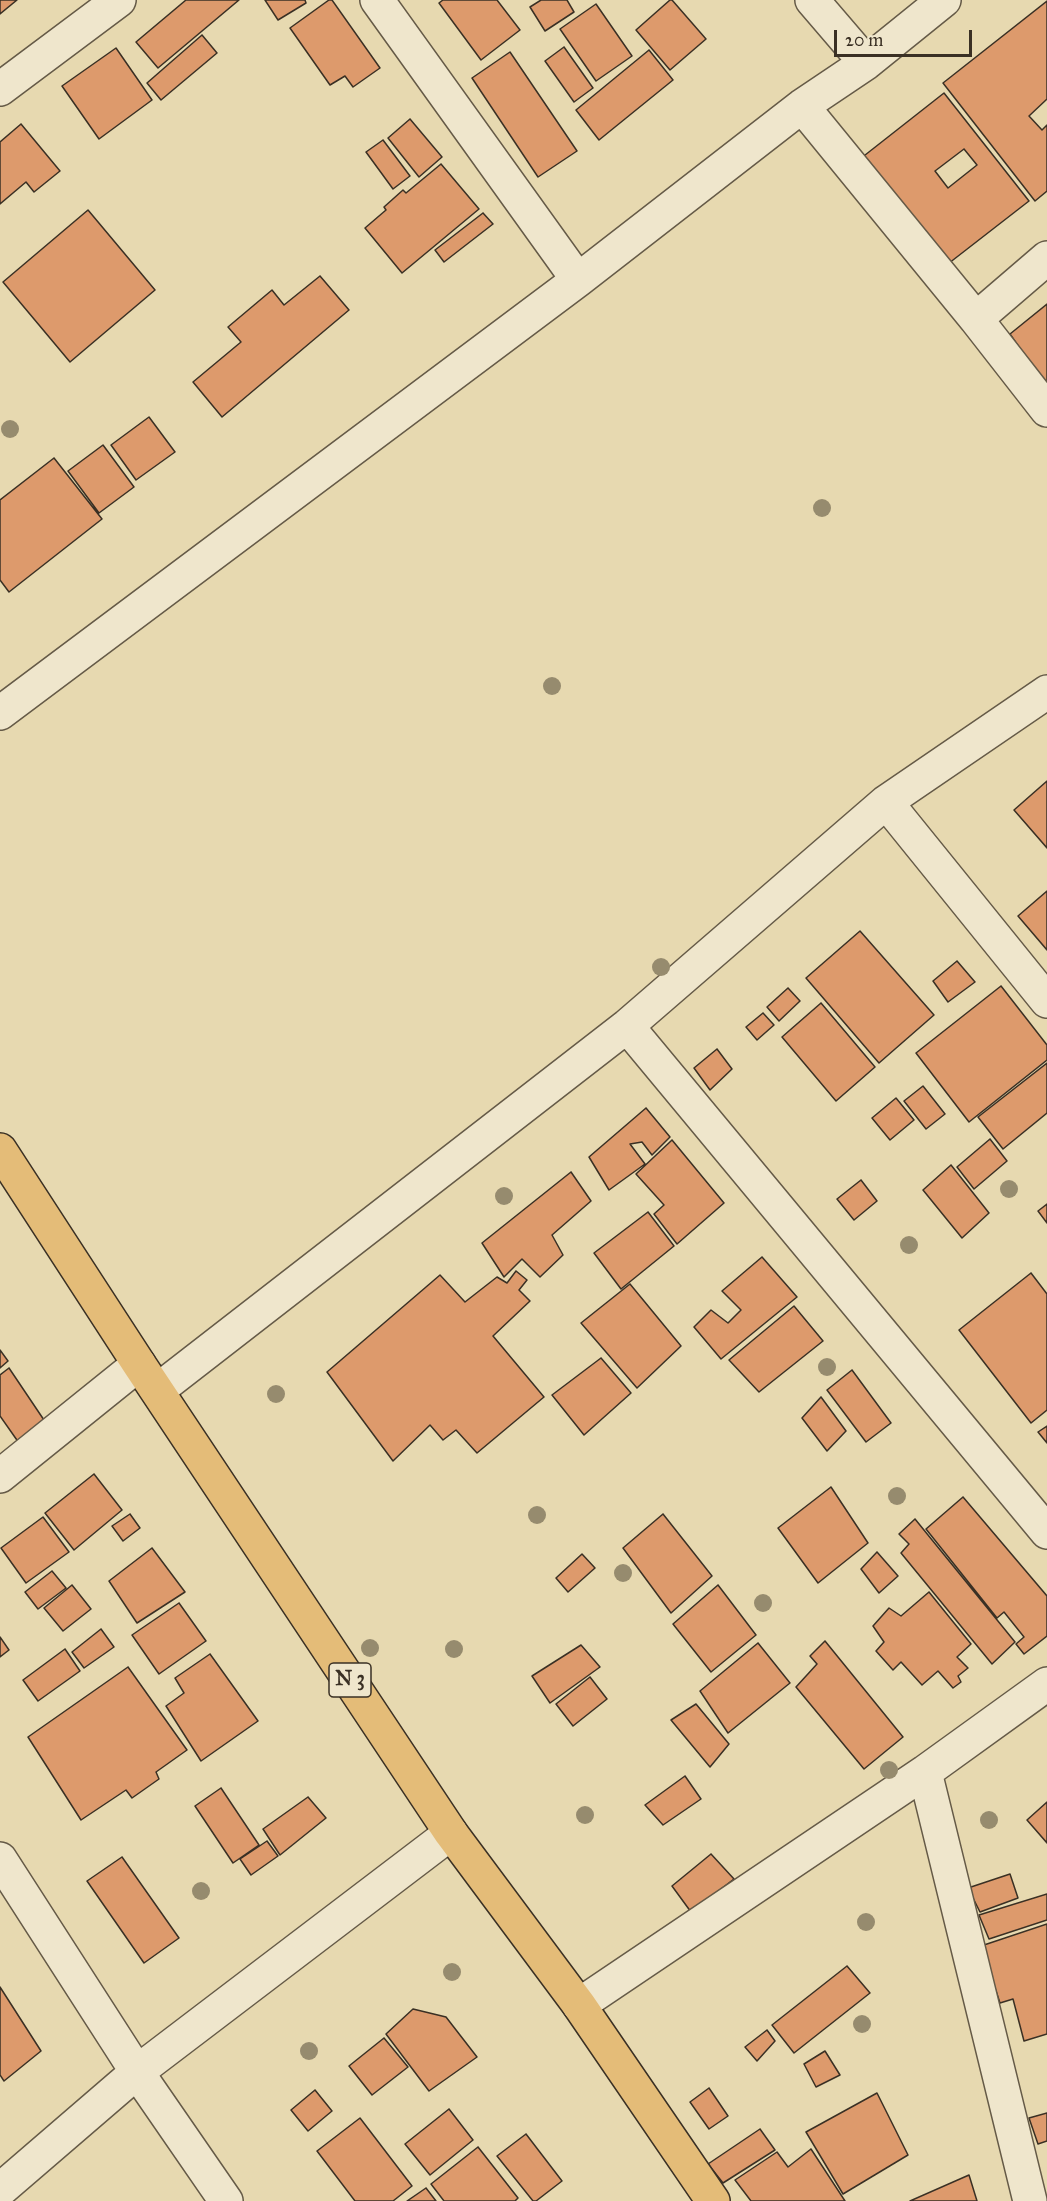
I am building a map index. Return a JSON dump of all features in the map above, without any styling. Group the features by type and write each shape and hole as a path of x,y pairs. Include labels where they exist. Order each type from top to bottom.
{"main road":[{"name":"N 3","path":"0,1150 139,1364 451,1833 579,2005 713,2201"}],"street":[{"path":"0,89 119,0"},
{"path":"377,0 578,280"},
{"path":"812,0 866,63"},
{"path":"0,713 578,280 802,106 866,63 944,0"},
{"path":"802,106 976,319 1047,410"},
{"path":"976,319 1047,258"},
{"path":"158,1390 627,1026 886,802 1047,692"},
{"path":"886,802 1047,1001"},
{"path":"627,1026 1047,1532"},
{"path":"0,1476 139,1364"},
{"path":"579,2005 925,1772 1047,1684"},
{"path":"925,1772 1030,2201"},
{"path":"0,2190 137,2072 451,1833"},
{"path":"0,1859 137,2072 226,2201"}],"building":[{"path":"0,0 17,0 0,14"},
{"path":"186,0 239,0 158,68 136,42"},
{"path":"265,0 305,0 306,3 278,20"},
{"path":"332,0 380,68 353,87 345,76 330,85 290,28"},
{"path":"443,0 497,0 520,30 481,60 439,3"},
{"path":"541,0 567,0 574,12 545,31 530,7"},
{"path":"670,0 706,39 670,70 636,30"},
{"path":"1047,1 1047,99 1029,116 1042,130 1047,125 1047,191 1035,201 943,83"},
{"path":"596,4 632,56 596,81 560,29"},
{"path":"202,35 217,53 161,100 147,83"},
{"path":"564,47 593,88 574,102 545,61"},
{"path":"116,48 152,100 99,139 62,86"},
{"path":"649,50 673,80 599,140 576,110"},
{"path":"510,52 577,151 538,177 472,78"},
{"path":"944,93 1029,201 944,267 860,159","holes":["964,149 977,165 948,188 935,171"]},
{"path":"410,119 442,157 419,177 388,138"},
{"path":"21,124 60,171 34,192 26,182 0,204 0,142"},
{"path":"383,140 410,176 393,189 366,152"},
{"path":"441,164 479,209 402,273 365,228 386,210 384,207 403,190 406,193"},
{"path":"88,210 155,290 70,362 3,282"},
{"path":"483,213 493,224 444,262 435,250"},
{"path":"320,276 349,310 222,417 193,382 241,342 228,327 272,290 284,305"},
{"path":"1047,304 1047,388 1010,334"},
{"path":"149,417 175,452 136,480 111,445"},
{"path":"103,445 134,487 99,513 68,471"},
{"path":"54,458 102,519 9,592 0,580 0,500"},
{"path":"1047,781 1047,848 1014,810"},
{"path":"1047,891 1047,950 1018,916"},
{"path":"860,931 934,1015 879,1063 806,978"},
{"path":"957,961 975,982 948,1002 933,981"},
{"path":"1001,986 1047,1045 1047,1060 969,1122 916,1053"},
{"path":"788,988 800,1001 779,1021 767,1007"},
{"path":"821,1003 875,1067 836,1101 782,1037"},
{"path":"763,1013 774,1025 757,1040 746,1027"},
{"path":"717,1049 732,1069 710,1090 694,1068"},
{"path":"1047,1063 1047,1113 1003,1149 978,1117"},
{"path":"923,1086 945,1114 926,1129 904,1101"},
{"path":"896,1098 914,1120 890,1140 872,1118"},
{"path":"646,1108 670,1137 652,1155 642,1142 630,1144 645,1164 609,1190 589,1157"},
{"path":"990,1139 1007,1161 974,1189 957,1167"},
{"path":"672,1140 724,1203 677,1244 654,1214 664,1205 636,1174"},
{"path":"951,1165 989,1213 962,1238 923,1190"},
{"path":"571,1172 591,1201 552,1235 563,1255 540,1277 522,1259 504,1277 482,1243"},
{"path":"861,1180 877,1201 854,1220 837,1199"},
{"path":"1047,1204 1047,1223 1038,1211"},
{"path":"648,1212 674,1246 621,1289 594,1253"},
{"path":"762,1257 797,1297 721,1359 694,1327 711,1310 728,1323 741,1310 722,1291"},
{"path":"516,1271 527,1280 519,1290 530,1301 493,1336 544,1397 477,1453 456,1430 443,1440 430,1425 393,1461 327,1372 440,1275 465,1302 497,1277 507,1283"},
{"path":"1031,1273 1047,1294 1047,1410 1031,1423 959,1330"},
{"path":"630,1284 681,1346 637,1388 581,1323"},
{"path":"794,1306 823,1341 759,1392 729,1360"},
{"path":"0,1350 8,1361 0,1368"},
{"path":"601,1358 631,1393 584,1435 552,1395"},
{"path":"9,1368 46,1423 19,1443 0,1416 0,1375"},
{"path":"852,1370 891,1423 866,1442 827,1390"},
{"path":"821,1397 846,1431 827,1451 802,1418"},
{"path":"1047,1426 1047,1443 1038,1432"},
{"path":"94,1474 122,1510 74,1550 45,1513"},
{"path":"831,1487 868,1543 818,1583 778,1528"},
{"path":"963,1497 1047,1596 1047,1636 1024,1654 1016,1644 1024,1637 1004,1612 997,1618 926,1529"},
{"path":"130,1514 140,1528 123,1541 112,1526"},
{"path":"663,1514 712,1576 671,1613 623,1548"},
{"path":"43,1517 69,1552 26,1583 1,1548"},
{"path":"915,1519 1015,1642 992,1664 901,1553 909,1544 899,1534"},
{"path":"152,1548 185,1592 137,1623 109,1581"},
{"path":"877,1552 898,1576 879,1593 861,1569"},
{"path":"582,1554 595,1568 568,1592 556,1578"},
{"path":"52,1571 66,1588 38,1609 25,1592"},
{"path":"72,1585 91,1609 63,1631 44,1608"},
{"path":"718,1585 756,1635 711,1672 673,1624"},
{"path":"929,1592 971,1644 957,1657 968,1668 958,1676 961,1682 953,1688 938,1671 922,1685 901,1662 893,1670 876,1651 884,1642 873,1626 889,1608 901,1616"},
{"path":"179,1603 206,1641 159,1674 132,1635"},
{"path":"101,1629 114,1647 84,1668 72,1652"},
{"path":"0,1637 9,1650 0,1657"},
{"path":"825,1641 903,1737 864,1769 796,1687 817,1664 810,1656"},
{"path":"758,1643 790,1683 728,1733 700,1691"},
{"path":"581,1645 600,1667 550,1703 532,1676"},
{"path":"65,1649 80,1671 38,1701 23,1680"},
{"path":"210,1654 258,1721 201,1761 166,1706 184,1693 175,1678"},
{"path":"128,1667 187,1750 156,1772 159,1779 132,1798 126,1790 81,1820 28,1737"},
{"path":"590,1677 607,1699 573,1726 556,1704"},
{"path":"696,1704 729,1744 710,1767 671,1720"},
{"path":"685,1776 701,1799 663,1825 645,1805"},
{"path":"221,1788 259,1845 233,1863 195,1806"},
{"path":"308,1797 326,1818 280,1855 263,1829"},
{"path":"1047,1802 1047,1843 1027,1820"},
{"path":"267,1841 278,1856 251,1875 240,1859"},
{"path":"711,1854 734,1879 691,1912 672,1886"},
{"path":"122,1857 179,1938 144,1963 87,1881"},
{"path":"1010,1874 1018,1898 980,1912 968,1888"},
{"path":"1047,1894 1047,1920 989,1939 979,1915"},
{"path":"1047,1924 1047,2034 1024,2041 1013,1999 1000,2003 981,1946"},
{"path":"847,1966 870,1993 794,2053 772,2025"},
{"path":"0,1987 41,2051 4,2081 0,2075"},
{"path":"413,2009 446,2017 477,2057 429,2091 386,2034"},
{"path":"767,2030 775,2041 757,2061 745,2047"},
{"path":"384,2038 408,2067 372,2095 349,2066"},
{"path":"825,2051 840,2075 816,2087 804,2064"},
{"path":"709,2088 728,2116 709,2129 690,2102"},
{"path":"315,2090 332,2111 308,2131 291,2110"},
{"path":"877,2093 908,2155 843,2194 806,2132"},
{"path":"449,2109 473,2140 430,2175 405,2144"},
{"path":"1047,2113 1047,2141 1038,2144 1029,2118"},
{"path":"360,2118 412,2186 393,2201 355,2201 317,2151"},
{"path":"760,2129 775,2150 723,2183 708,2164"},
{"path":"526,2134 562,2181 536,2201 533,2201 497,2156"},
{"path":"478,2147 518,2198 515,2201 444,2201 431,2184"},
{"path":"811,2149 845,2201 751,2201 735,2180 777,2152 788,2167"},
{"path":"969,2175 977,2201 910,2201"},
{"path":"426,2188 436,2201 407,2201"}]}
